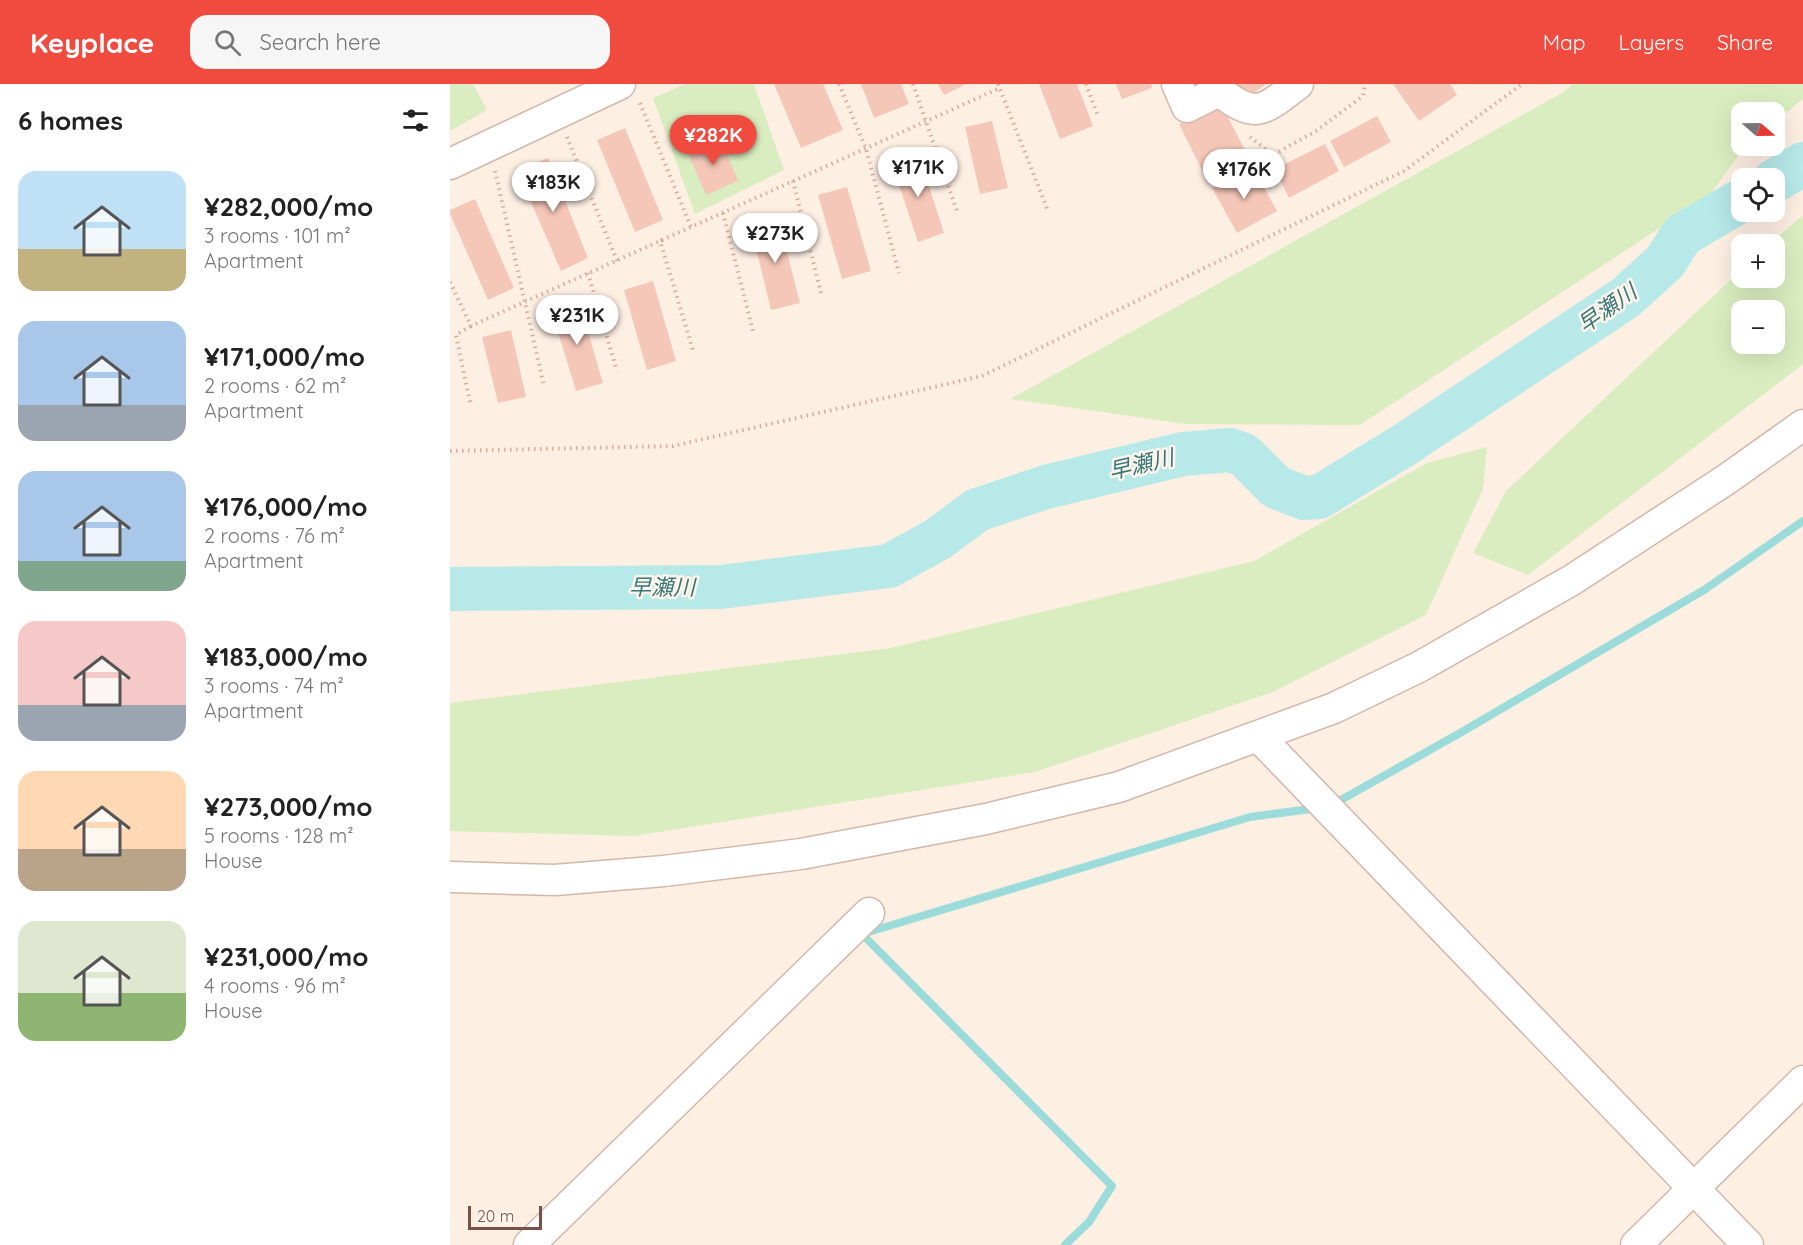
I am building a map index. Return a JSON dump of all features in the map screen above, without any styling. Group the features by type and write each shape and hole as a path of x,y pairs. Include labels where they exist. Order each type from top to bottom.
{"street":[{"path":"1177,84 1187,107 1219,91 1241,108 1261,109 1298,84"},
{"path":"450,164 558,114 628,89"},
{"path":"450,877 555,880 664,871 801,854 986,819 1119,788 1260,738 1334,708 1419,668 1562,586 1727,479 1803,425"},
{"path":"1260,738 1748,1245"},
{"path":"529,1245 869,913"},
{"path":"1636,1245 1803,1081"}],"path":[{"path":"839,84 866,148 899,273"},
{"path":"913,84 958,214"},
{"path":"1086,84 1098,116"},
{"path":"1241,108 1245,134 1273,155 1316,131 1363,96 1365,84"},
{"path":"450,451 674,446 982,376 1404,171 1522,84"},
{"path":"470,402 456,335 471,326 999,86 1048,212"},
{"path":"628,89 692,227"},
{"path":"558,114 617,261"},
{"path":"489,147 544,386"},
{"path":"793,181 821,293"},
{"path":"723,213 754,335"},
{"path":"660,241 693,350"},
{"path":"588,273 617,371"},
{"path":"450,282 471,326"}],"green space":[{"path":"450,84 473,84 487,110 450,131"},
{"path":"685,84 754,84 784,170 695,214 653,98"},
{"path":"1573,84 1803,84 1803,99 1785,114 1785,102 1731,102 1731,156 1738,156 1710,195 1360,425 1185,424 1010,399 1562,93"},
{"path":"1803,215 1803,364 1528,575 1473,553 1506,491 1731,279 1731,288 1785,288 1785,234 1781,234"},
{"path":"1487,447 1483,489 1426,615 1273,692 1035,772 634,836 450,831 450,703 891,648 1254,561 1427,463"}],"building":[{"path":"774,84 823,84 843,130 801,148"},
{"path":"861,84 901,84 909,104 874,118"},
{"path":"938,84 966,84 944,95"},
{"path":"1039,84 1077,84 1093,126 1060,139"},
{"path":"1116,84 1151,84 1152,88 1122,99"},
{"path":"1235,84 1266,84 1246,99"},
{"path":"1393,84 1450,84 1457,95 1419,121"},
{"path":"1220,102 1245,150 1203,172 1179,124"},
{"path":"1377,116 1391,142 1344,167 1330,141"},
{"path":"992,121 1008,188 980,194 965,127"},
{"path":"625,128 663,220 635,232 597,140"},
{"path":"720,137 738,181 706,195 687,151"},
{"path":"1325,144 1339,171 1289,198 1275,169"},
{"path":"919,155 944,233 918,242 892,164"},
{"path":"548,158 588,258 561,271 517,170"},
{"path":"1252,166 1277,211 1237,233 1212,188"},
{"path":"847,187 871,271 842,279 818,195"},
{"path":"475,199 514,288 488,300 450,214 450,210"},
{"path":"778,217 800,303 771,310 750,224"},
{"path":"653,281 676,361 647,370 624,290"},
{"path":"579,301 603,383 576,391 551,309"},
{"path":"511,330 526,397 498,403 482,337"}],"waterway":[{"name":"早瀬川","path":"1785,175 1803,164"},
{"name":"早瀬川","path":"450,589 721,587 889,566 938,539 977,510 1046,487 1183,454 1230,450 1244,455 1276,487 1304,498 1319,497 1404,445 1625,298 1665,262 1682,235 1731,206"},
{"path":"1332,805 1704,590 1803,521"},
{"path":"1065,1245 1089,1222 1112,1186 862,934 1250,817 1318,808"}]}
